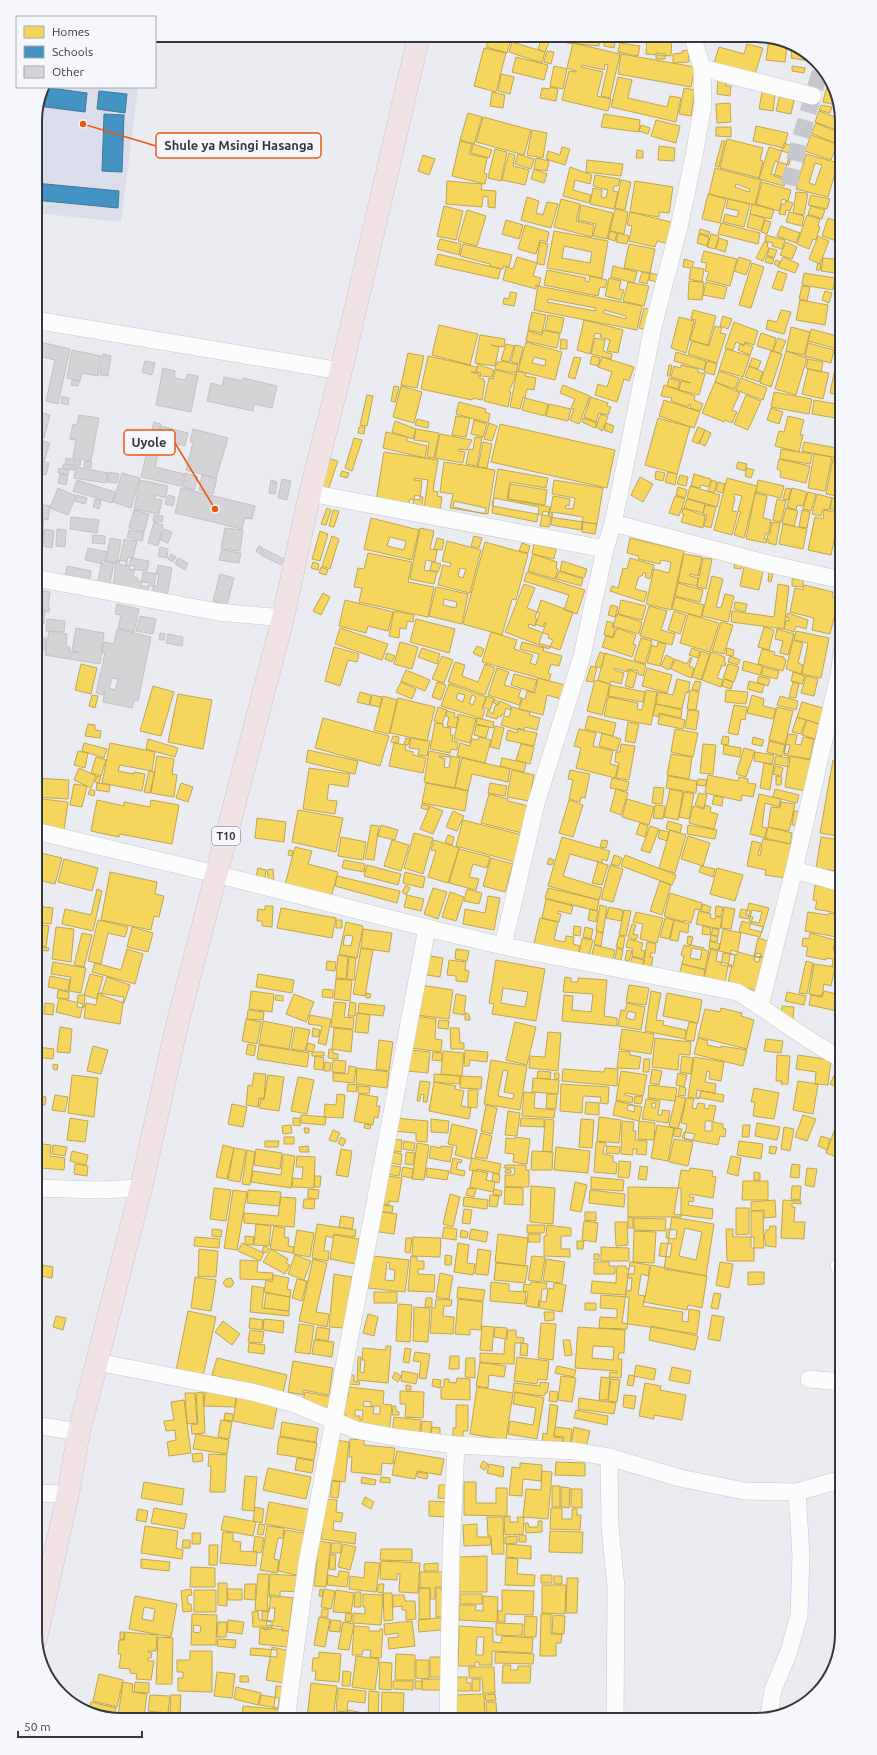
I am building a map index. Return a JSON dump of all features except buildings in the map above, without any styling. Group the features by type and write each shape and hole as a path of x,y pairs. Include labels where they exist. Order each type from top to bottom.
{"highway":[{"name":"T10","path":"42,1612 68,1494 79,1432 141,1188 177,1025 283,618 310,493 341,371 416,42"}],"street":[{"path":"503,946 536,804 582,656 605,549 613,523 653,328 679,227 703,105 702,68 694,42"},
{"path":"702,68 813,96"},
{"path":"42,321 341,371"},
{"path":"310,493 605,549"},
{"path":"613,523 765,563 835,578"},
{"path":"42,579 218,612 283,618"},
{"path":"760,1006 794,870 835,692"},
{"path":"42,833 216,874 503,946 737,992 760,1006 794,1031 835,1055"},
{"path":"794,870 835,881"},
{"path":"287,1713 307,1563 427,928"},
{"path":"42,1188 99,1190 141,1188"},
{"path":"97,1362 256,1393 296,1404 356,1430 456,1445 573,1451 609,1457 680,1478 717,1487 744,1491 797,1492 835,1481"},
{"path":"809,1379 835,1381"},
{"path":"42,1426 79,1432"},
{"path":"448,1713 451,1554 456,1445"},
{"path":"609,1457 610,1526 616,1595 615,1713"},
{"path":"770,1711 773,1690 789,1651 799,1615 801,1555 797,1492"},
{"path":"42,1493 68,1494"}],"shaded area":[{"path":"49,88 138,88 121,222 42,214 42,116"}],"tunnel":[{"path":"789,185 799,143 820,74"}],"place":[{"name":"Shule ya Msingi Hasanga","path":"83,124"},
{"name":"Uyole","path":"215,509"}]}
